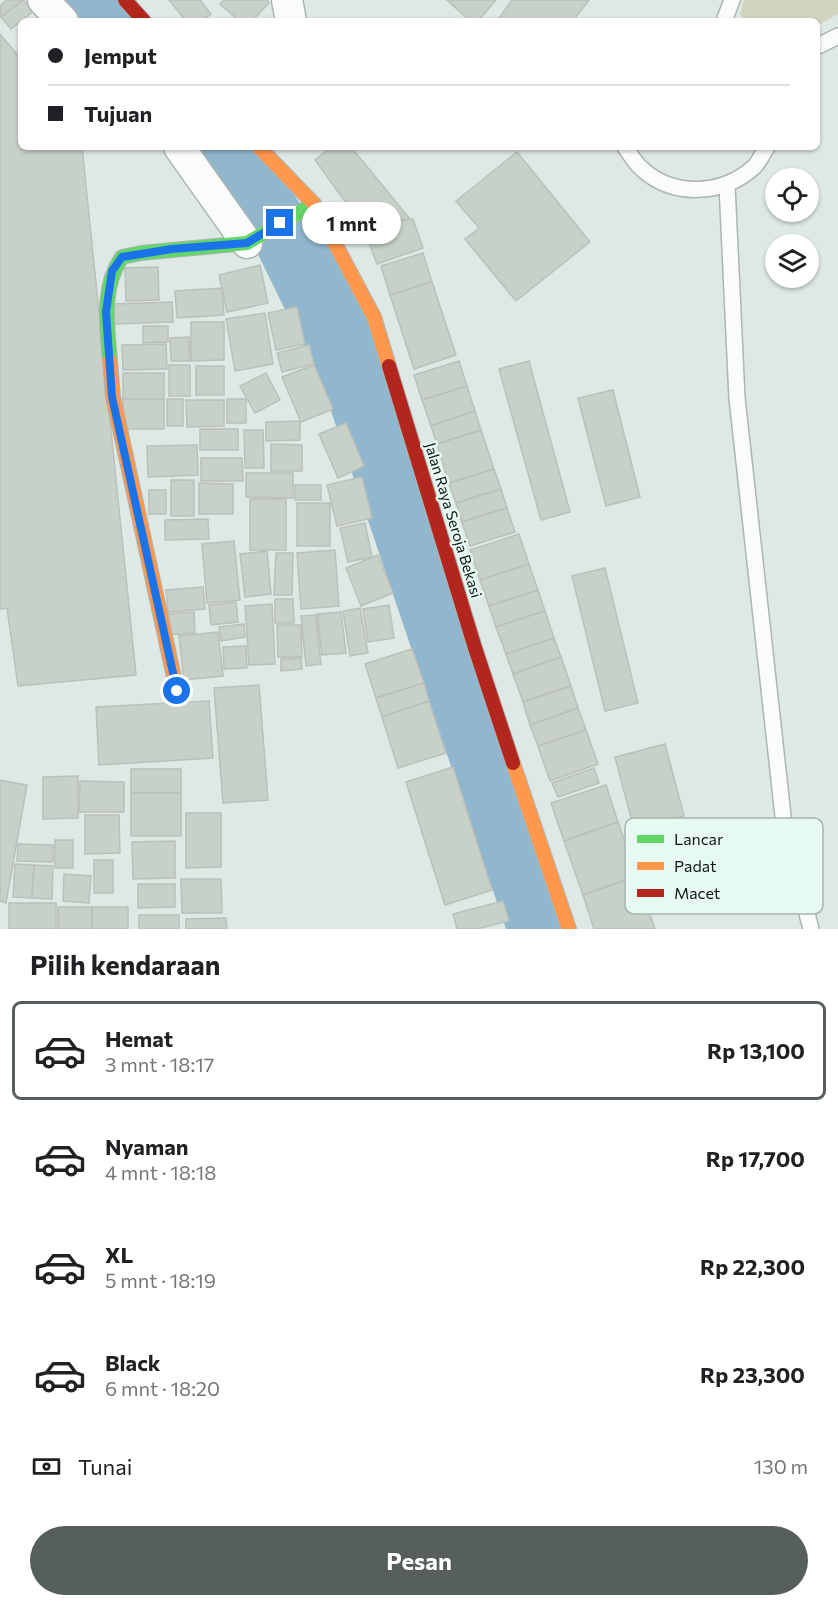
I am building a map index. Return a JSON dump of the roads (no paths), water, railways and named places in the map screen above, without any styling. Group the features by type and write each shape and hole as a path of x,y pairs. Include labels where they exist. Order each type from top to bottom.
{"street":[{"path":"43,0 60,18"},
{"path":"125,0 141,18"},
{"path":"287,0 290,18"},
{"path":"181,150 249,242"},
{"name":"Jalan Raya Seroja Bekasi","path":"274,152 314,204 374,317 476,648 569,929"},
{"path":"177,691 112,397 106,312 112,271 122,257 172,249 249,242 314,204"}],"lane":[{"path":"725,18 732,0"},
{"path":"820,45 838,36"},
{"path":"627,150 642,169 667,185 698,190 727,185 755,166 765,150"},
{"path":"727,185 737,398 783,818"},
{"path":"807,914 811,929"}],"water":[{"path":"43,0 129,0 145,18 60,18"},
{"path":"181,150 265,150 374,317 570,929 506,929 323,387 251,240"}]}
